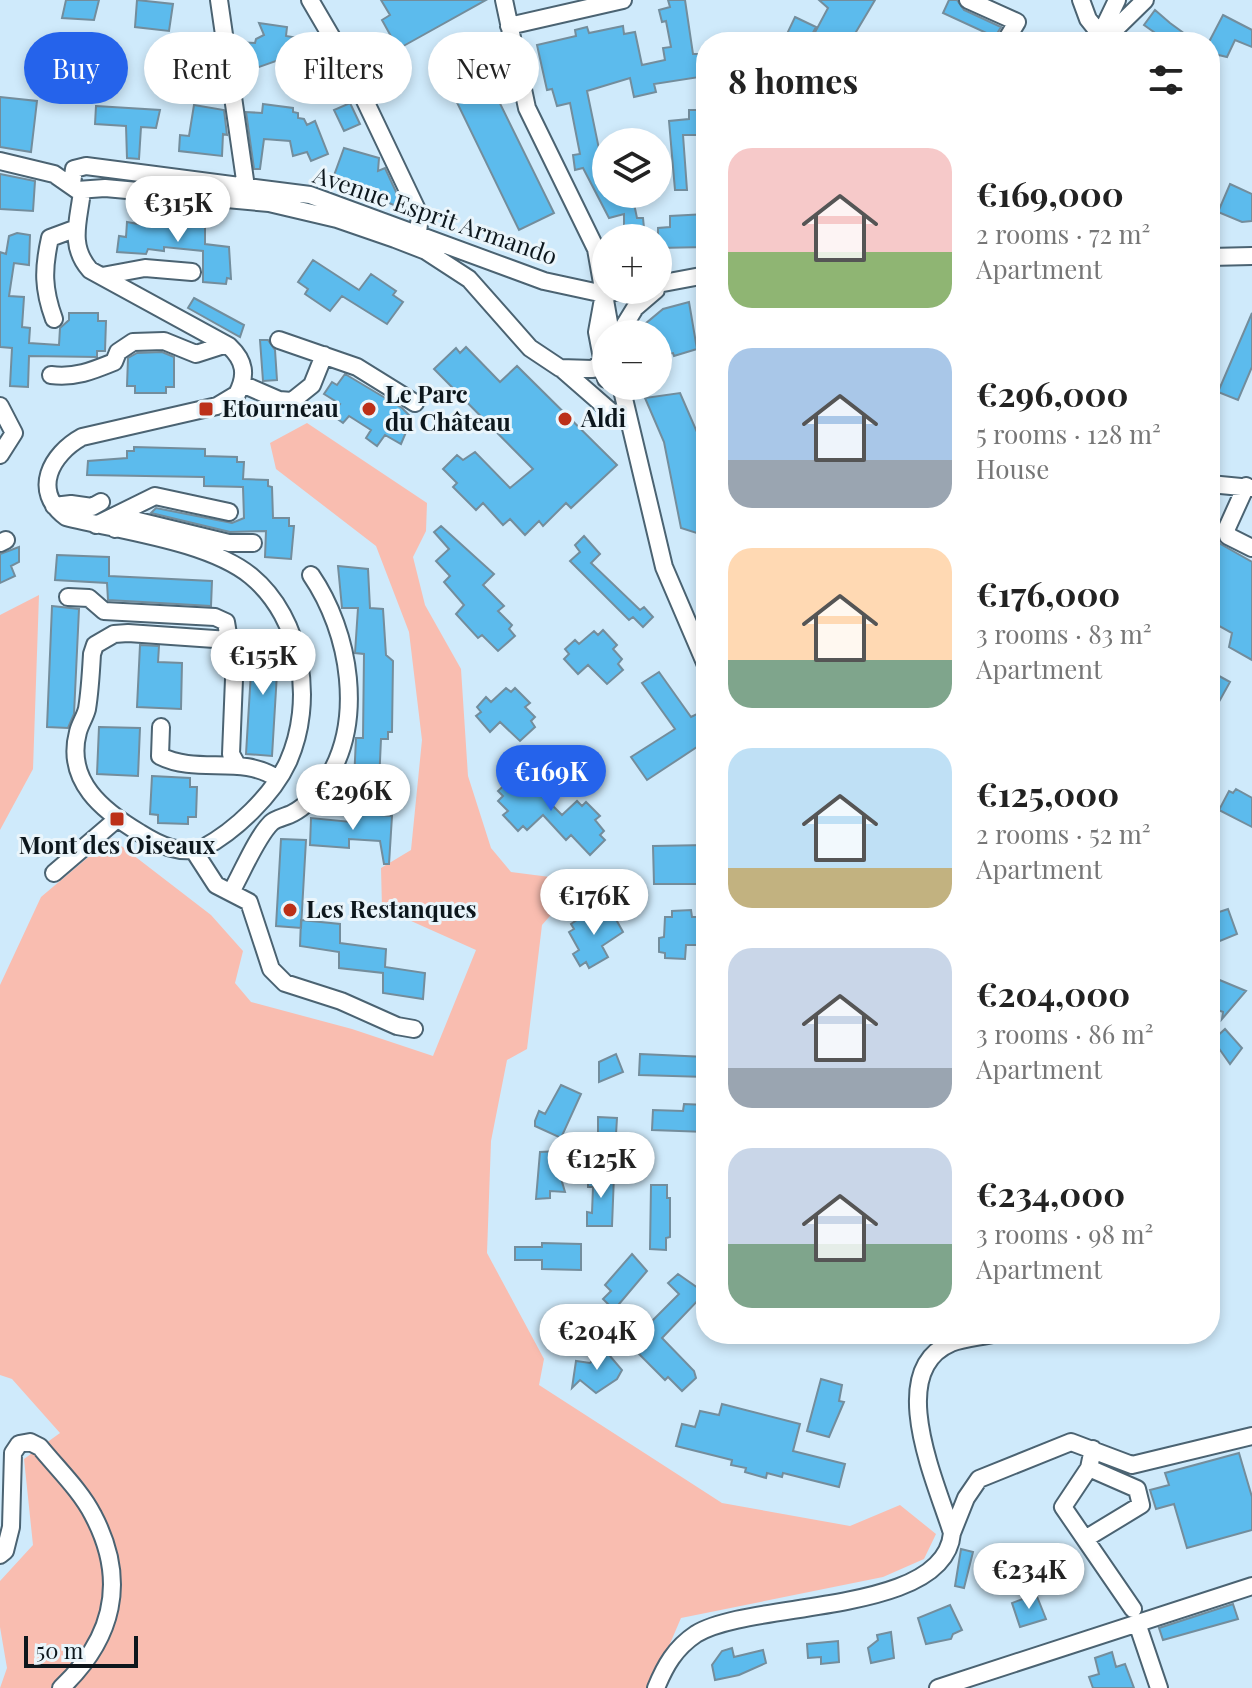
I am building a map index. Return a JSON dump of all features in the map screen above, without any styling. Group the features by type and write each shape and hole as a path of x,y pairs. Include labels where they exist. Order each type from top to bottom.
{"street":[{"path":"219,0 246,187"},
{"path":"310,0 348,65 420,216 418,232"},
{"path":"504,0 527,108 592,241"},
{"path":"509,26 623,0"},
{"path":"968,0 1017,22 1011,32"},
{"path":"1081,0 1097,32"},
{"path":"1104,32 1117,0"},
{"path":"1112,32 1145,0"},
{"name":"Avenue Esprit Armando","path":"0,161 33,167 77,187 280,205 426,251 469,279 530,348 560,368 617,417"},
{"name":"Avenue Esprit Armando","path":"77,187 74,169 86,166 310,195 418,232 544,281 592,291"},
{"path":"77,187 78,254 90,270 224,345 239,355 244,367 237,394 217,406 82,437 67,445 50,465 50,497 54,506 66,517 186,547 233,564 251,576 275,602 296,647 302,679 298,729 278,779 212,843 194,851 159,845 117,819 88,790 76,764 77,734 86,713 95,645 103,638 128,633 229,640"},
{"path":"54,319 44,292 43,269 50,238 77,228"},
{"path":"1220,257 1252,256"},
{"path":"102,276 145,268 192,272"},
{"path":"672,283 696,277"},
{"path":"628,320 640,304"},
{"path":"279,340 378,377 415,403"},
{"path":"51,375 70,377 91,372 114,362 118,352 133,342 164,341 196,354 224,345"},
{"path":"242,384 279,400 292,401 312,385 324,355"},
{"path":"545,358 568,362 592,361"},
{"path":"560,368 587,370 592,367"},
{"path":"612,400 617,417 634,449"},
{"path":"624,400 664,567 696,642"},
{"path":"0,406 14,433 0,455"},
{"path":"1220,485 1249,487 1227,528 1228,536 1252,548"},
{"path":"96,525 155,496 229,512"},
{"path":"54,506 71,504 92,507 101,502"},
{"path":"115,529 130,519 229,543 253,543"},
{"path":"231,892 271,822 295,813 323,786 345,733 349,686 344,655 332,612 311,575"},
{"path":"68,597 89,598 104,611 215,617 226,622 235,654 231,754 236,763"},
{"path":"161,727 160,756 221,766 236,763 278,779"},
{"path":"54,873 117,819"},
{"path":"194,851 216,885 249,902 271,969 285,983 414,1029"},
{"path":"949,1344 921,1372 917,1386 919,1420 952,1533"},
{"path":"656,1688 672,1655 698,1633 715,1625 863,1598 923,1577 941,1563 951,1548 952,1533 966,1498 979,1479 1071,1442 1132,1465 1252,1436"},
{"path":"0,1555 5,1551 11,1527 13,1453 19,1444 30,1442 40,1447 93,1513 110,1572 111,1603 106,1625 94,1653 61,1688"},
{"path":"1093,1449 1089,1468 1063,1507 1133,1609"},
{"path":"1085,1539 1141,1505 1137,1489 1089,1468"},
{"path":"938,1688 1138,1626 1252,1586"},
{"path":"1138,1626 1159,1688"}],"shaded area":[{"path":"307,423 427,503 426,531 413,557 425,605 461,669 468,776 491,848 511,872 581,881 542,925 527,1049 507,1060 491,1141 487,1253 544,1359 539,1385 722,1503 850,1526 900,1505 936,1534 924,1559 883,1577 681,1618 651,1688 0,1688 7,1668 0,1627 0,1581 33,1545 24,1459 60,1433 12,1379 0,1375 0,985 41,897 111,838 211,915 243,951 235,983 251,1002 352,1029 433,1056 476,950 382,908 381,868 411,850 422,740 409,632 376,546 276,469 270,443"},
{"path":"39,595 33,769 0,830 0,615"}],"building":[{"path":"66,0 99,0 94,20 62,18"},
{"path":"137,0 173,4 169,31 135,27"},
{"path":"381,0 486,0 412,41 412,32 389,32 382,20 390,15"},
{"path":"668,0 685,0 693,54 696,54 696,78 654,84 656,92 634,97 630,78 587,91 595,128 592,128 592,185 583,168 575,170 573,155 580,154 570,103 557,106 552,89 547,90 539,45 576,36 575,30 587,27 589,33 623,26 624,34 635,32 642,65 665,60 663,48 671,47 666,21 662,22 659,10 670,7"},
{"path":"819,0 875,0 856,32 815,32 828,8"},
{"path":"949,0 957,0 964,10 1001,27 998,32 984,32 943,13"},
{"path":"1155,10 1182,32 1154,32 1144,25"},
{"path":"1223,15 1252,30 1252,47 1235,40 1227,57 1220,55 1220,32 1214,32"},
{"path":"795,17 816,27 813,32 788,32"},
{"path":"259,23 287,27 286,32 275,32 275,61 259,67 259,38 264,35"},
{"path":"0,97 37,104 31,152 0,147"},
{"path":"263,104 293,108 293,112 298,113 298,118 304,119 307,125 315,121 328,154 311,161 307,152 293,156 290,141 264,139 260,169 254,169 246,112 262,113"},
{"path":"350,104 360,124 344,131 334,110"},
{"path":"458,104 500,104 554,213 519,230"},
{"path":"194,105 224,110 227,135 223,134 222,156 179,151 180,135 189,136"},
{"path":"96,106 160,110 156,128 141,127 139,159 127,158 126,126 95,124"},
{"path":"689,110 696,110 696,135 683,135 687,190 675,190 669,121 689,119"},
{"path":"344,148 379,158 378,171 385,168 404,209 332,181"},
{"path":"0,174 35,181 33,211 0,209"},
{"path":"1230,184 1252,194 1252,221 1242,222 1220,213"},
{"path":"604,208 635,208 637,218 643,218 644,224 624,224 624,214 609,218"},
{"path":"696,215 696,247 672,248 670,216"},
{"path":"138,219 199,222 205,226 205,244 229,247 231,279 227,278 226,284 203,282 203,251 164,247 164,251 148,249 146,254 117,252 119,236 126,237 127,222 138,224"},
{"path":"17,233 30,235 29,265 14,263 9,296 24,297 22,327 30,328 29,343 59,345 60,328 69,320 69,313 98,313 98,321 106,321 105,351 97,351 97,357 29,356 28,387 10,386 12,348 0,347 0,252 6,254 9,236"},
{"path":"313,260 359,290 371,274 396,291 393,295 403,302 387,324 342,296 330,311 305,294 308,289 298,282"},
{"path":"194,298 244,325 240,337 188,308"},
{"path":"689,302 696,349 674,356 672,320 650,320 663,309"},
{"path":"1252,313 1252,367 1238,400 1220,393"},
{"path":"260,340 268,340 275,350 277,380 263,381"},
{"path":"466,347 500,382 517,366 617,465 571,508 566,503 543,526 539,521 525,535 510,519 503,525 483,503 476,510 453,487 457,483 443,469 457,455 463,460 475,452 510,488 533,469 434,369 456,348 460,353"},
{"path":"162,352 174,357 174,387 166,387 166,393 135,393 135,386 127,386 128,358 137,353"},
{"name":"Le Parc du Château","path":"345,374 402,408 412,418 401,444 385,435 377,446 366,438 371,430 349,416 343,423 332,415 340,404 324,394 332,382 337,385"},
{"path":"680,393 696,430 696,533 681,528 664,442 646,400 672,400 672,394"},
{"path":"134,447 205,449 205,456 237,457 237,462 244,462 243,479 268,480 268,486 272,487 273,518 289,518 289,526 294,526 291,559 265,557 266,531 230,532 151,513 156,508 232,523 244,518 243,487 204,486 204,477 87,475 88,461 127,458 127,451 134,451"},
{"path":"441,526 494,574 483,585 504,606 498,611 512,625 509,629 515,636 498,651 482,635 478,638 456,614 464,605 444,582 450,576 436,561 449,549 434,532"},
{"path":"584,536 600,554 591,563 640,610 644,607 653,617 643,627 633,617 629,620 570,561 580,552 575,545"},
{"path":"1220,544 1252,562 1252,660 1229,647 1232,633 1220,626"},
{"path":"19,547 19,562 11,566 15,576 0,583 0,554"},
{"path":"57,555 109,557 109,576 212,581 211,606 108,600 107,583 55,580"},
{"path":"338,566 368,569 370,608 383,609 386,655 393,661 392,732 388,732 388,739 381,739 379,783 354,781 356,738 363,738 364,654 355,653 358,608 342,608"},
{"path":"52,606 79,609 74,714 68,728 47,727"},
{"path":"603,630 617,645 613,649 622,659 618,664 623,670 607,684 588,665 578,674 564,659 569,654 565,649 575,640 579,644 594,631 598,635"},
{"path":"253,639 279,640 272,756 246,754"},
{"path":"140,645 159,646 158,662 182,663 181,709 137,707"},
{"path":"659,672 691,717 696,714 696,748 647,780 631,757 675,729 642,683"},
{"path":"1220,676 1230,682 1220,700"},
{"path":"506,688 511,692 515,688 530,703 525,707 535,717 531,721 535,727 520,741 500,722 490,732 476,716 481,712 477,707 486,697 491,702"},
{"path":"99,727 140,728 138,776 97,774"},
{"path":"557,774 564,782 546,799 562,815 577,801 582,806 586,802 600,816 595,820 604,831 600,835 605,840 590,855 571,835 566,840 543,815 527,830 523,826 518,831 503,815 508,811 498,801 503,796 498,791 514,776 533,795"},
{"path":"152,776 190,778 190,787 197,787 196,817 188,817 188,824 158,823 158,815 150,814"},
{"path":"1236,789 1252,798 1252,827 1220,811 1229,791 1233,793"},
{"path":"351,813 392,816 389,864 384,864 380,841 349,839 349,848 310,845 311,818 351,822"},
{"path":"281,839 306,840 301,928 276,926"},
{"path":"696,845 696,884 654,884 653,846"},
{"path":"1228,909 1237,934 1220,941 1220,912"},
{"path":"691,910 692,917 696,917 696,945 686,945 685,959 665,958 665,953 659,952 665,917 672,917 672,911"},
{"path":"604,911 608,916 613,914 623,932 602,946 608,957 589,968 586,962 580,966 573,954 579,950 569,932 574,929 571,924 589,912 593,918"},
{"path":"301,920 340,924 340,943 386,949 385,967 425,973 423,999 383,993 383,973 339,968 339,952 300,946"},
{"path":"1220,980 1246,991 1222,1019 1223,1012 1220,1011"},
{"path":"1225,1029 1242,1048 1230,1064 1220,1050 1220,1034"},
{"path":"616,1054 623,1072 599,1082 599,1062"},
{"path":"640,1054 696,1057 696,1077 639,1075"},
{"path":"561,1085 581,1094 561,1138 535,1126 535,1121 539,1111 545,1114"},
{"path":"684,1104 696,1105 696,1132 652,1130 653,1110 683,1111"},
{"path":"598,1117 617,1118 615,1151 603,1150 603,1144 598,1144"},
{"path":"560,1151 560,1175 565,1192 550,1191 550,1198 536,1199 540,1152"},
{"path":"588,1174 614,1175 612,1226 587,1226 587,1212 592,1213 593,1187 588,1187"},
{"path":"651,1185 667,1185 667,1198 670,1198 670,1237 666,1238 666,1250 650,1249"},
{"path":"542,1243 581,1244 581,1270 542,1269 542,1260 515,1260 515,1247 542,1247"},
{"path":"632,1254 647,1271 614,1310 603,1299 611,1291 605,1285"},
{"path":"678,1274 696,1287 696,1302 662,1338 694,1371 696,1378 682,1391 668,1377 665,1380 629,1344 679,1294 668,1283"},
{"path":"572,1315 603,1315 604,1326 594,1336 559,1340 560,1319 572,1318"},
{"path":"604,1349 622,1370 617,1379 596,1393 580,1380 572,1388 576,1361 590,1363"},
{"path":"821,1379 842,1385 839,1401 844,1402 829,1437 807,1431"},
{"path":"722,1404 800,1424 793,1451 845,1464 839,1487 783,1473 782,1477 767,1473 766,1478 745,1472 746,1468 731,1465 732,1460 676,1446 682,1424 695,1427 700,1411 719,1415"},
{"path":"1239,1453 1252,1497 1252,1530 1187,1548 1174,1504 1156,1509 1150,1490 1169,1485 1165,1473"},
{"path":"961,1549 973,1552 964,1588 955,1586"},
{"path":"1036,1594 1046,1619 1020,1627 1012,1603"},
{"path":"1233,1604 1238,1619 1163,1640 1159,1628"},
{"path":"950,1605 962,1630 953,1634 951,1639 926,1644 918,1618"},
{"path":"891,1632 894,1658 871,1663 868,1648 878,1640 877,1635"},
{"path":"838,1641 839,1662 821,1664 821,1657 808,1658 807,1644"},
{"path":"732,1648 734,1657 763,1650 766,1663 739,1675 715,1680 712,1665 722,1651"},
{"path":"1112,1652 1116,1667 1125,1664 1134,1688 1093,1688 1089,1677 1099,1674 1095,1658"}],"place":[{"name":"Etourneau","path":"206,409"},
{"name":"Le Parc du Château","path":"369,409"},
{"name":"Aldi","path":"565,419"},
{"name":"Mont des Oiseaux","path":"117,819"},
{"name":"Les Restanques","path":"290,910"}]}
